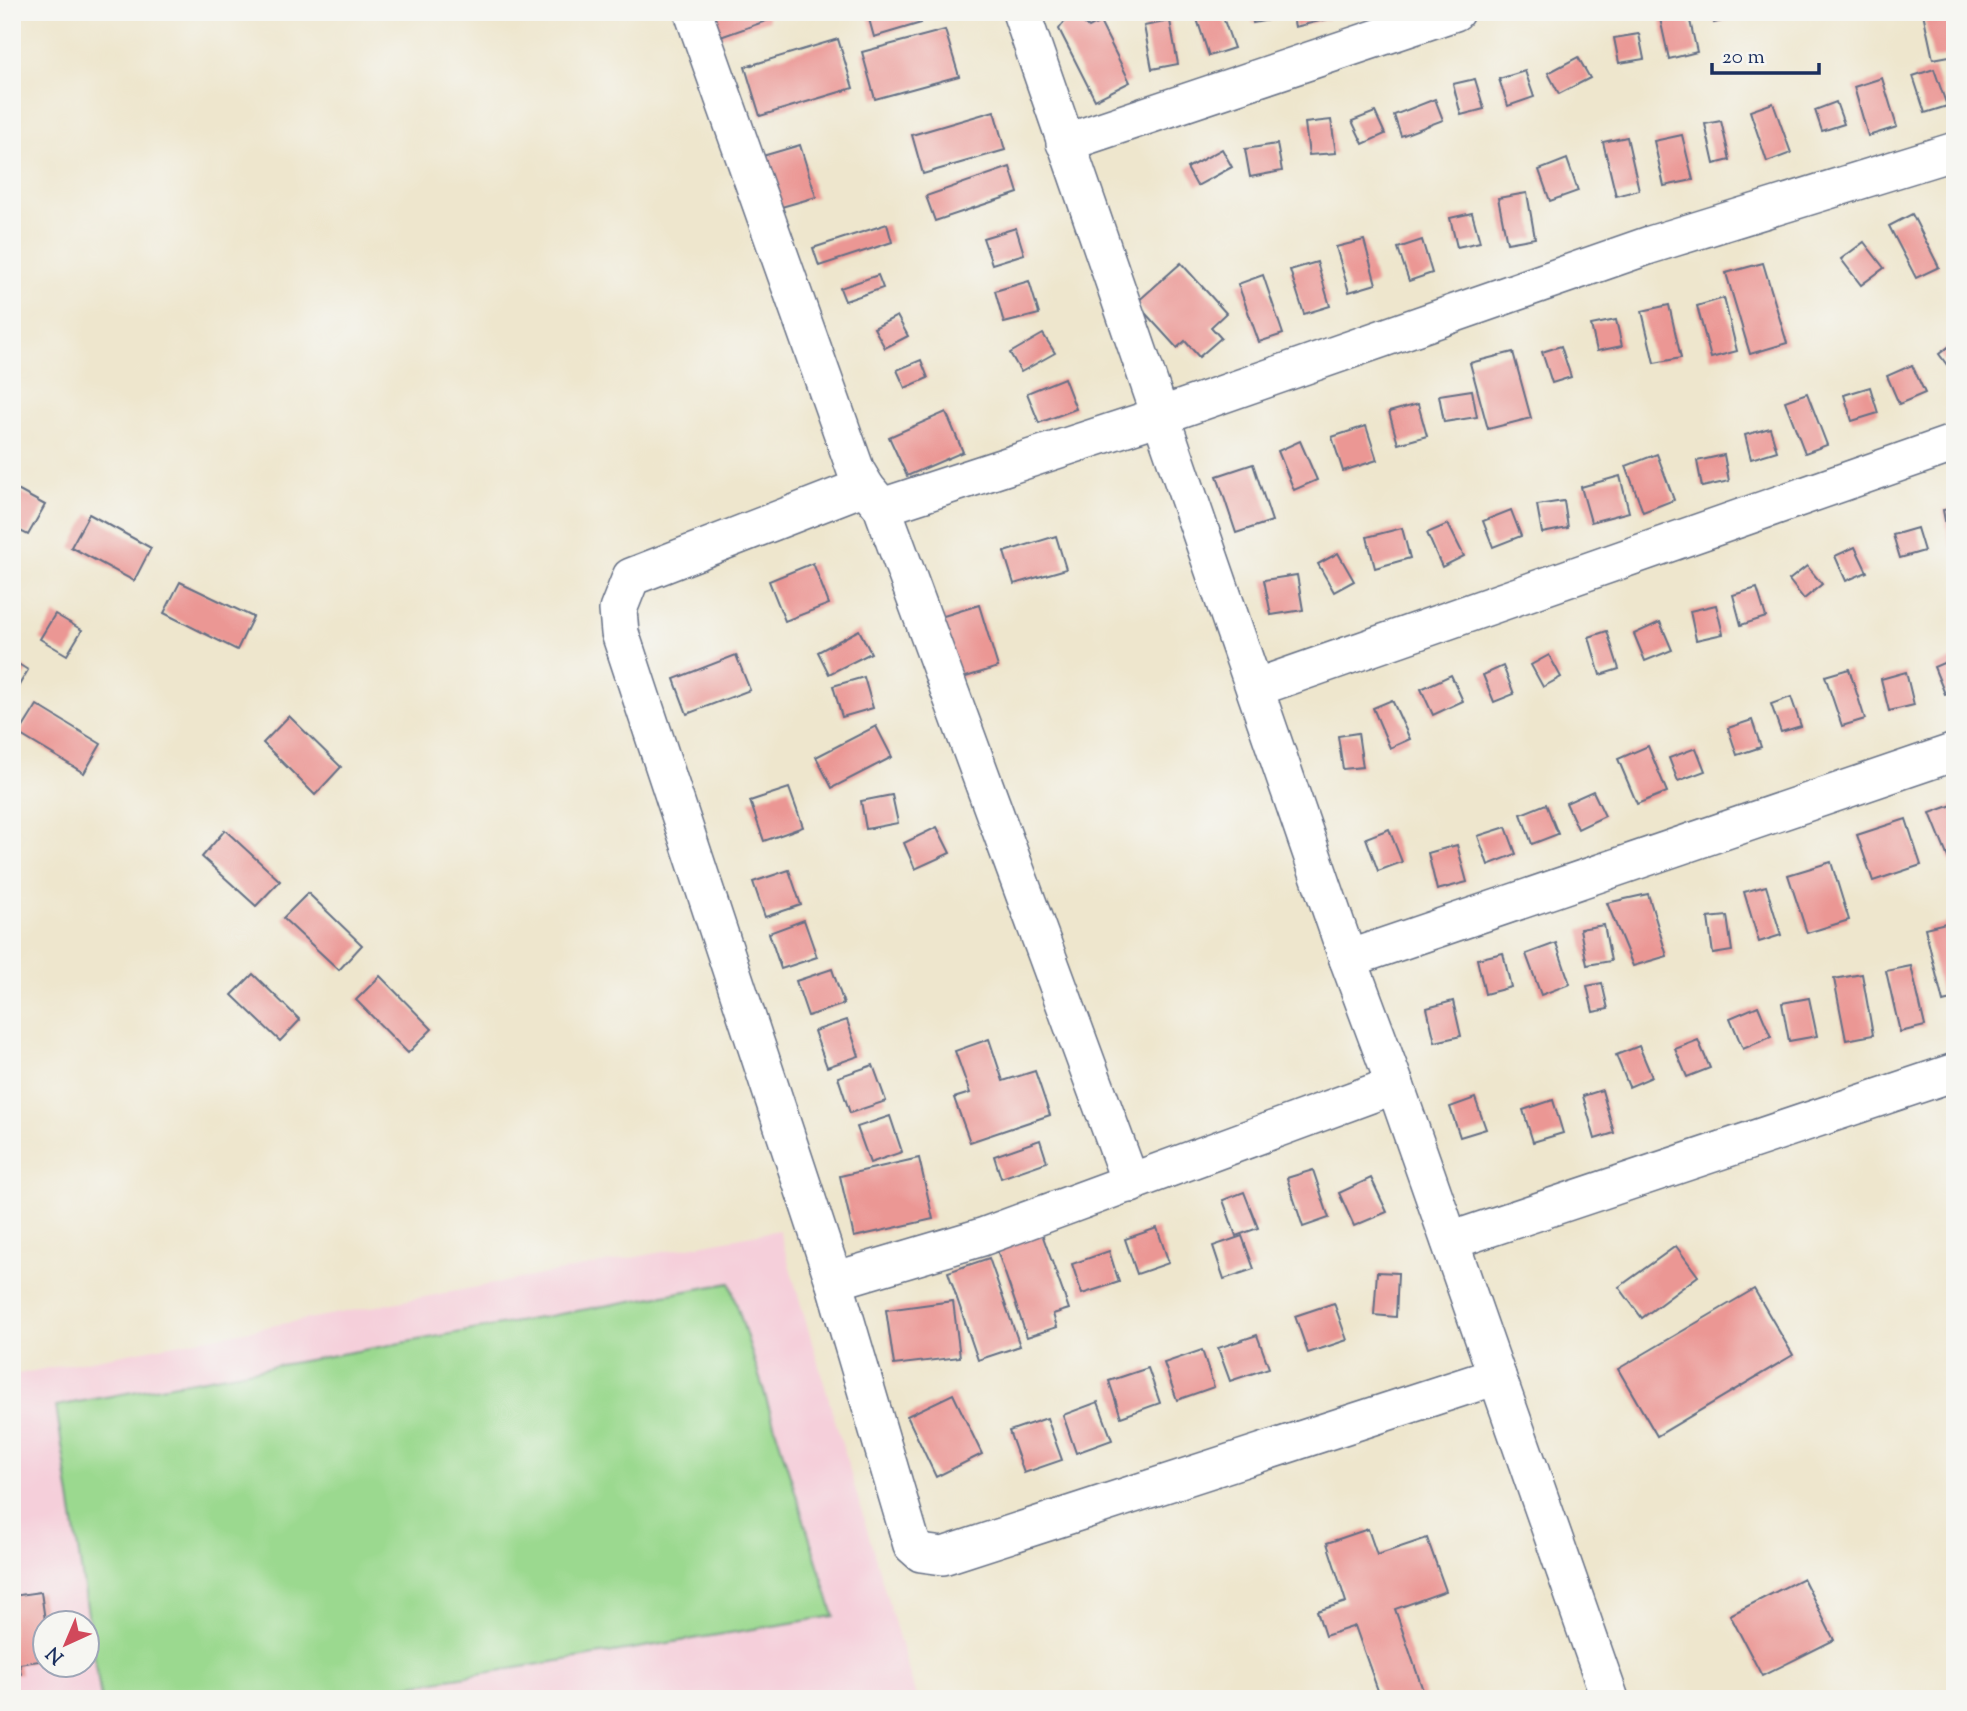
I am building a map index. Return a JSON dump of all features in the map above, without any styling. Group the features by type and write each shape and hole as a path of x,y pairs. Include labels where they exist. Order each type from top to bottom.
{"street":[{"path":"693,12 856,471 873,497 1131,1184"},
{"path":"1021,12 1348,958 1610,1699"},
{"path":"1065,143 1455,12"},
{"path":"1497,1376 943,1556 921,1553 912,1545 834,1281 620,633 618,610 631,577 873,497 1160,416 1650,245 1955,151"},
{"path":"1255,688 1955,443"},
{"path":"1348,958 1955,752"},
{"path":"1450,1241 1955,1072"},
{"path":"834,1281 982,1237 1395,1085"}],"shaded area":[{"path":"779,1230 917,1699 12,1699 12,1375"}],"green space":[{"path":"730,1283 834,1616 326,1699 101,1699 98,1680 102,1680 102,1610 87,1610 56,1406"}],"building":[{"path":"702,12 766,12 769,20 712,40"},
{"path":"867,12 918,12 921,23 874,37"},
{"path":"1072,12 1089,28 1100,22 1130,82 1095,100 1059,29"},
{"path":"1221,12 1234,48 1209,56 1197,19"},
{"path":"1251,12 1273,12 1274,19 1253,23"},
{"path":"1292,12 1326,12 1328,19 1295,27"},
{"path":"1688,12 1697,52 1669,59 1659,14"},
{"path":"1711,12 1740,12 1741,16 1714,23"},
{"path":"1954,12 1955,55 1933,59 1923,13"},
{"path":"1170,21 1178,64 1152,69 1144,26"},
{"path":"945,30 959,76 875,99 862,52"},
{"path":"1639,34 1644,59 1619,63 1614,38"},
{"path":"838,39 853,88 760,116 745,67"},
{"path":"1578,57 1590,78 1559,94 1548,73"},
{"path":"1934,69 1947,106 1925,113 1913,76"},
{"path":"1525,71 1534,97 1508,106 1499,79"},
{"path":"1882,78 1897,127 1868,136 1854,87"},
{"path":"1475,79 1484,109 1461,115 1453,84"},
{"path":"1435,99 1443,120 1401,136 1394,115"},
{"path":"1836,102 1844,124 1822,131 1815,110"},
{"path":"1773,103 1791,153 1767,162 1750,111"},
{"path":"994,111 1005,150 923,174 912,135"},
{"path":"1375,112 1385,134 1363,144 1352,121"},
{"path":"1331,120 1336,153 1309,155 1305,123"},
{"path":"1721,121 1730,160 1714,164 1705,124"},
{"path":"1682,135 1693,180 1664,186 1654,141"},
{"path":"1627,137 1639,190 1616,196 1603,142"},
{"path":"1277,144 1282,171 1250,177 1245,149"},
{"path":"800,145 816,197 771,210 756,158"},
{"path":"1222,149 1232,167 1197,186 1187,168"},
{"path":"1567,159 1578,191 1550,201 1539,170"},
{"path":"1010,167 1018,193 935,221 926,196"},
{"path":"1527,193 1535,238 1507,243 1498,198"},
{"path":"1472,213 1480,242 1457,247 1450,218"},
{"path":"1912,214 1939,267 1916,278 1889,226"},
{"path":"887,224 892,242 819,266 813,248"},
{"path":"1016,228 1024,254 992,264 983,238"},
{"path":"1364,240 1376,284 1349,292 1336,247"},
{"path":"1422,240 1432,273 1409,281 1398,248"},
{"path":"1864,242 1884,268 1861,285 1841,259"},
{"path":"1317,262 1330,306 1304,314 1290,270"},
{"path":"1181,263 1226,313 1211,327 1221,338 1199,357 1185,341 1177,348 1136,303"},
{"path":"1763,263 1787,343 1750,354 1726,273"},
{"path":"878,275 883,288 845,301 840,288"},
{"path":"1263,275 1283,334 1259,342 1238,284"},
{"path":"1029,281 1039,314 1004,323 995,291"},
{"path":"1724,298 1737,351 1711,358 1697,306"},
{"path":"1669,305 1681,358 1654,363 1642,311"},
{"path":"897,316 908,336 885,348 874,328"},
{"path":"1616,320 1622,346 1597,351 1591,325"},
{"path":"1043,334 1055,353 1021,372 1010,353"},
{"path":"1955,342 1955,376 1939,354"},
{"path":"1561,346 1571,377 1552,383 1542,352"},
{"path":"1513,352 1531,418 1488,429 1470,363"},
{"path":"921,360 928,378 905,388 897,370"},
{"path":"1912,365 1925,393 1899,404 1887,376"},
{"path":"1064,378 1076,409 1039,423 1027,393"},
{"path":"1870,387 1878,413 1852,421 1844,395"},
{"path":"1472,390 1477,417 1444,422 1439,395"},
{"path":"1807,393 1827,445 1805,453 1785,401"},
{"path":"1418,404 1427,436 1398,444 1389,412"},
{"path":"946,412 963,452 907,476 889,437"},
{"path":"1366,426 1377,460 1343,471 1332,437"},
{"path":"1770,428 1777,451 1751,459 1745,435"},
{"path":"1300,441 1317,480 1294,490 1278,451"},
{"path":"1657,454 1674,500 1643,512 1626,466"},
{"path":"1724,455 1729,481 1702,487 1697,461"},
{"path":"1253,464 1272,521 1236,533 1217,476"},
{"path":"1620,476 1629,512 1591,522 1581,487"},
{"path":"12,487 45,505 28,535 12,527"},
{"path":"1564,501 1568,528 1542,533 1537,505"},
{"path":"1955,508 1955,547 1950,547 1943,510"},
{"path":"1511,510 1521,536 1493,547 1483,521"},
{"path":"89,514 151,548 134,581 71,547"},
{"path":"1448,524 1464,556 1442,567 1427,533"},
{"path":"1402,528 1410,558 1375,568 1367,537"},
{"path":"1917,528 1924,551 1900,558 1893,535"},
{"path":"1056,536 1066,569 1014,584 1004,552"},
{"path":"1855,547 1867,572 1846,581 1835,556"},
{"path":"1338,553 1354,581 1334,592 1318,564"},
{"path":"813,563 829,604 785,621 769,581"},
{"path":"1807,566 1822,584 1804,599 1789,580"},
{"path":"1297,575 1303,610 1271,615 1264,580"},
{"path":"180,582 253,617 237,650 164,613"},
{"path":"1757,588 1766,617 1741,625 1733,595"},
{"path":"979,605 998,667 953,681 934,619"},
{"path":"1716,605 1723,634 1696,640 1690,611"},
{"path":"55,614 82,630 67,655 40,639"},
{"path":"1660,622 1672,650 1645,661 1634,634"},
{"path":"859,630 871,653 829,674 818,652"},
{"path":"1607,631 1619,669 1600,675 1589,637"},
{"path":"736,655 750,690 687,714 674,679"},
{"path":"1549,655 1561,677 1543,687 1531,665"},
{"path":"1955,658 1955,690 1945,694 1934,667"},
{"path":"12,660 28,670 12,697"},
{"path":"1503,666 1514,694 1494,702 1483,675"},
{"path":"1849,669 1865,719 1842,726 1825,676"},
{"path":"1906,672 1914,705 1889,711 1881,679"},
{"path":"1451,675 1463,701 1433,715 1421,689"},
{"path":"864,677 873,708 842,717 833,686"},
{"path":"1791,697 1801,726 1781,732 1771,704"},
{"path":"1392,700 1410,739 1390,748 1373,708"},
{"path":"37,705 101,744 84,773 19,734"},
{"path":"289,716 341,767 315,795 263,743"},
{"path":"1752,720 1761,747 1737,755 1728,728"},
{"path":"876,726 892,757 832,788 816,757"},
{"path":"1358,733 1363,767 1343,769 1338,736"},
{"path":"1648,746 1667,792 1637,804 1618,759"},
{"path":"1696,748 1705,771 1678,781 1669,758"},
{"path":"789,788 803,827 764,841 750,801"},
{"path":"1593,791 1605,816 1578,829 1566,803"},
{"path":"892,795 898,823 866,829 861,801"},
{"path":"1546,804 1558,834 1532,844 1521,814"},
{"path":"1955,804 1955,864 1951,865 1930,813"},
{"path":"1906,819 1921,865 1873,881 1857,835"},
{"path":"937,827 950,853 915,869 904,843"},
{"path":"1506,827 1516,854 1488,865 1478,836"},
{"path":"1389,829 1402,862 1378,871 1366,838"},
{"path":"225,830 280,881 256,906 202,857"},
{"path":"1457,845 1467,882 1437,890 1428,853"},
{"path":"1831,862 1849,920 1807,933 1788,875"},
{"path":"789,870 801,905 765,917 753,882"},
{"path":"1766,886 1781,935 1759,942 1744,892"},
{"path":"308,893 362,945 339,970 283,918"},
{"path":"1648,894 1667,956 1633,966 1607,903"},
{"path":"1727,916 1732,951 1713,954 1708,918"},
{"path":"804,920 817,957 781,969 769,933"},
{"path":"1954,921 1955,999 1943,1002 1925,928"},
{"path":"1604,925 1611,961 1587,965 1580,929"},
{"path":"1556,943 1570,984 1541,995 1526,954"},
{"path":"1503,953 1511,987 1485,994 1477,959"},
{"path":"1911,966 1925,1026 1900,1032 1886,971"},
{"path":"832,969 844,1004 808,1016 796,981"},
{"path":"253,974 300,1020 280,1041 232,995"},
{"path":"1862,974 1873,1035 1846,1040 1834,979"},
{"path":"380,976 432,1029 408,1053 356,1000"},
{"path":"1602,983 1608,1009 1593,1012 1587,986"},
{"path":"1809,998 1817,1036 1789,1041 1782,1003"},
{"path":"1453,1001 1461,1036 1435,1042 1427,1008"},
{"path":"1758,1006 1771,1037 1743,1049 1730,1018"},
{"path":"847,1020 859,1056 827,1067 814,1031"},
{"path":"989,1039 1003,1081 1035,1071 1050,1115 970,1142 954,1098 970,1093 955,1051"},
{"path":"1698,1040 1710,1068 1687,1077 1675,1049"},
{"path":"1639,1046 1652,1077 1629,1087 1616,1055"},
{"path":"873,1065 886,1101 850,1113 838,1077"},
{"path":"1602,1090 1614,1133 1595,1139 1583,1096"},
{"path":"1475,1098 1486,1129 1460,1137 1450,1107"},
{"path":"1553,1100 1563,1133 1533,1142 1523,1110"},
{"path":"890,1116 902,1152 870,1163 857,1127"},
{"path":"1040,1140 1047,1162 1001,1178 994,1156"},
{"path":"919,1158 933,1219 854,1237 840,1176"},
{"path":"1313,1170 1329,1218 1303,1227 1287,1178"},
{"path":"1371,1178 1387,1212 1354,1226 1339,1193"},
{"path":"1244,1192 1258,1228 1236,1236 1223,1200"},
{"path":"1157,1228 1169,1263 1137,1274 1125,1239"},
{"path":"1042,1234 1069,1309 1053,1314 1057,1327 1027,1337 996,1247"},
{"path":"1242,1236 1254,1269 1224,1279 1213,1246"},
{"path":"1676,1246 1698,1276 1642,1318 1619,1287"},
{"path":"1109,1251 1119,1282 1082,1294 1072,1264"},
{"path":"989,1258 1020,1346 978,1360 948,1272"},
{"path":"1377,1272 1398,1273 1396,1317 1374,1315"},
{"path":"1754,1289 1793,1355 1657,1436 1618,1369"},
{"path":"953,1301 960,1357 894,1365 886,1310"},
{"path":"1334,1303 1347,1340 1308,1353 1295,1316"},
{"path":"1257,1335 1269,1368 1230,1381 1218,1348"},
{"path":"1202,1350 1214,1387 1177,1400 1164,1363"},
{"path":"1148,1368 1160,1403 1121,1417 1109,1381"},
{"path":"953,1394 982,1454 936,1477 907,1416"},
{"path":"1098,1402 1112,1440 1076,1453 1063,1415"},
{"path":"1047,1418 1062,1460 1024,1473 1009,1431"},
{"path":"1368,1529 1377,1555 1427,1538 1446,1591 1395,1609 1426,1699 1381,1699 1355,1626 1325,1636 1317,1611 1346,1602 1327,1543"},
{"path":"1803,1578 1834,1640 1762,1676 1730,1615"},
{"path":"41,1592 44,1610 32,1610 32,1662 19,1664 21,1674 12,1675 12,1596"}]}
